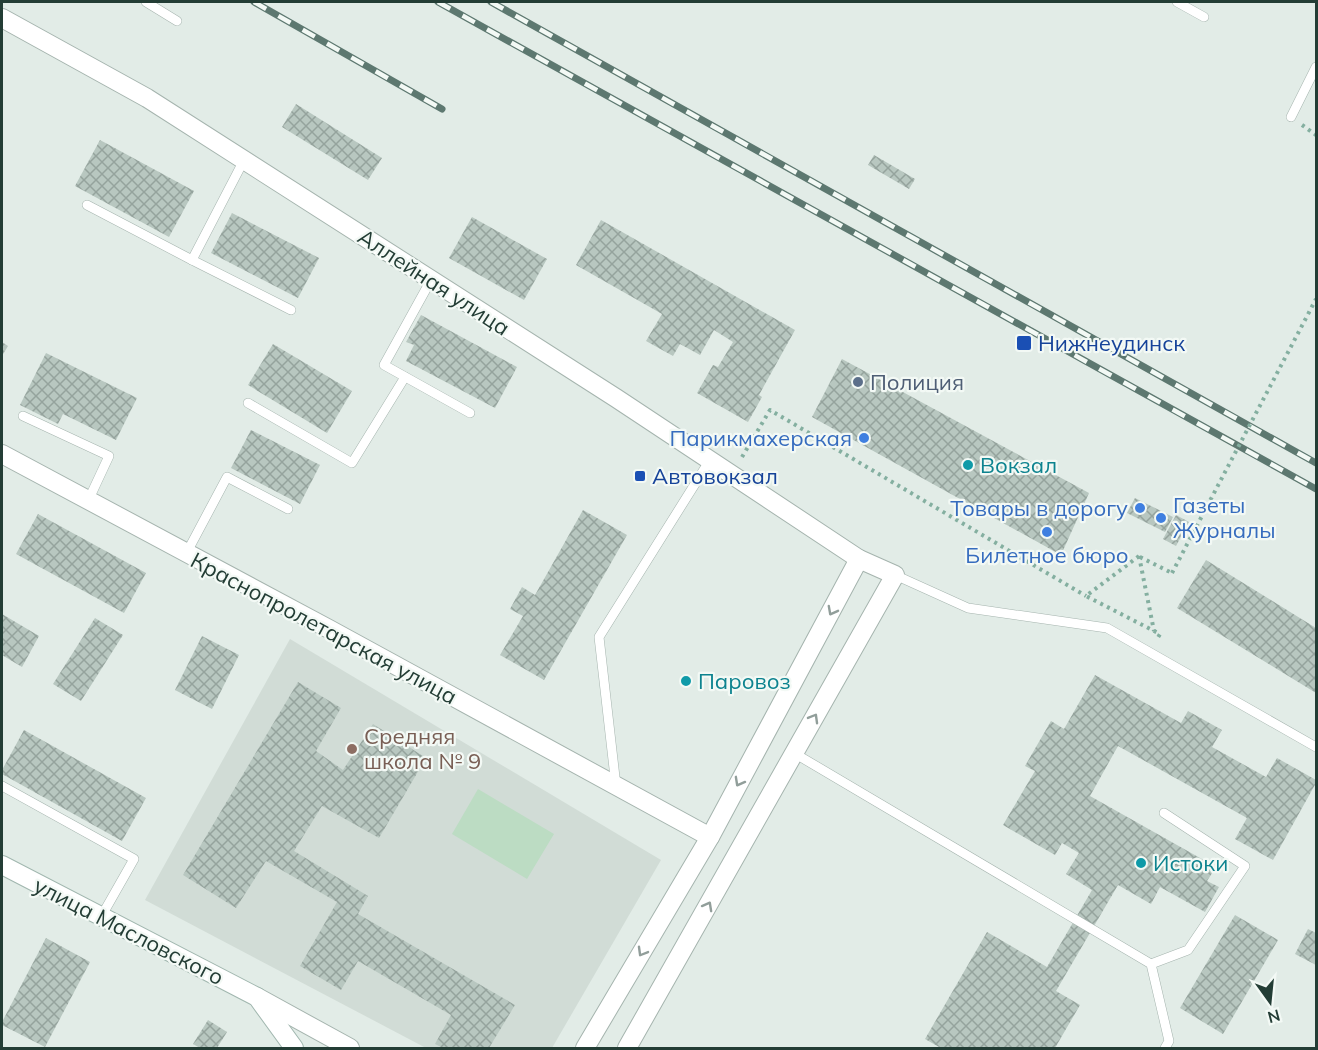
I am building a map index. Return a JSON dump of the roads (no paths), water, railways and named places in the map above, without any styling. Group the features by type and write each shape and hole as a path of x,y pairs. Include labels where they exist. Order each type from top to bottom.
{"street":[{"name":"Аллейная улица","path":"2,18 147,98 860,559 895,575"},
{"name":"Краснопролетарская улица","path":"2,454 710,837"},
{"path":"585,1048 710,837 860,559"},
{"path":"627,1048 895,575"},
{"name":"улица Масловского","path":"2,864 350,1048"},
{"name":"улица Масловского","path":"257,998 294,1048"}],"lane":[{"path":"146,2 177,21"},
{"path":"1177,2 1204,17"},
{"path":"1291,117 1317,67"},
{"path":"192,260 244,160"},
{"path":"87,205 291,310"},
{"path":"431,280 384,365 470,413"},
{"path":"248,403 352,463 405,377"},
{"path":"23,416 109,456 88,501"},
{"path":"616,786 599,637 710,460"},
{"path":"186,554 227,477 288,509"},
{"path":"895,575 968,608 1107,628 1317,747"},
{"path":"794,753 1152,964 1169,1041 1165,1048"},
{"path":"2,786 134,858 101,917"},
{"path":"1152,964 1188,950 1245,866 1164,813"}],"railway":[{"path":"254,2 442,109"},
{"path":"438,2 1316,489"},
{"path":"491,2 1316,463"}],"place":[{"name":"Нижнеудинск","path":"1024,343"},
{"name":"Полиция","path":"858,382"},
{"name":"Парикмахерская","path":"864,438"},
{"name":"Вокзал","path":"968,465"},
{"name":"Автовокзал","path":"640,476"},
{"name":"Товары в дорогу","path":"1140,508"},
{"name":"Газеты Журналы","path":"1161,518"},
{"name":"Билетное бюро","path":"1047,532"},
{"name":"Паровоз","path":"686,681"},
{"name":"Средняя школа № 9","path":"352,749"},
{"name":"Истоки","path":"1141,863"}]}
